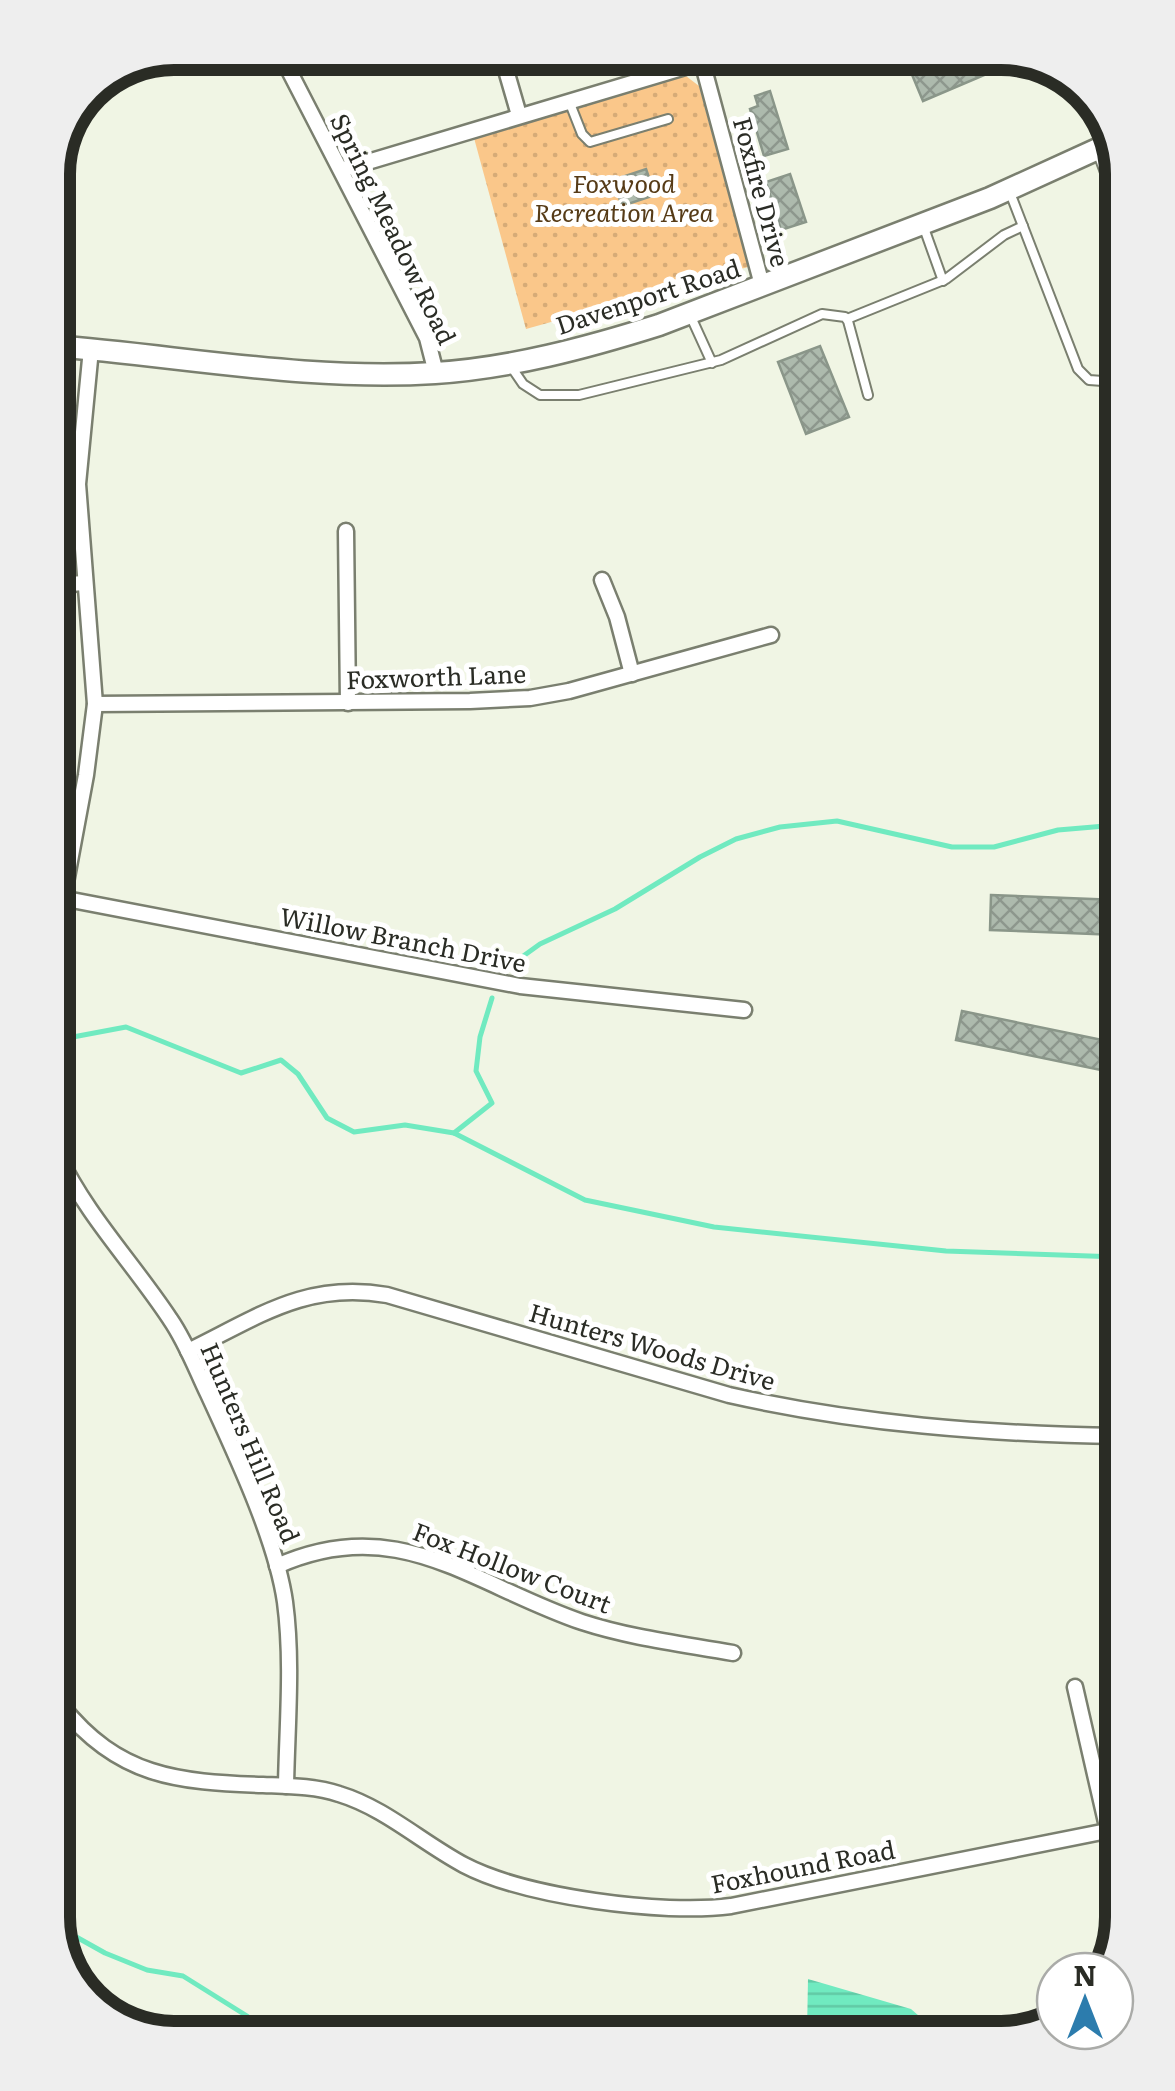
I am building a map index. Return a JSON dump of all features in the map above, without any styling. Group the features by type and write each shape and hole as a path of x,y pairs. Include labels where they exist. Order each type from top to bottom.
{"street":[{"name":"Spring Meadow Road","path":"289,70 427,338 436,373"},
{"path":"506,70 519,115"},
{"path":"341,170 662,70"},
{"name":"Foxfire Drive","path":"704,70 762,285"},
{"name":"Davenport Road","path":"70,347 309,373 436,373 510,364 616,339 689,313 1009,190 1101,148"},
{"path":"70,851 86,775 94,704 78,484 91,349"},
{"path":"346,531 348,702"},
{"path":"602,580 618,617 632,674"},
{"path":"70,584 84,584"},
{"name":"Foxworth Lane","path":"94,704 530,698 569,692 771,635"},
{"name":"Willow Branch Drive","path":"70,900 520,986 744,1010"},
{"name":"Hunters Hill Road","path":"70,1177 94,1220 172,1320 247,1484 277,1566 285,1602 288,1652 286,1786"},
{"name":"Hunters Woods Drive","path":"188,1351 296,1299 328,1292 362,1291 388,1295 774,1405 951,1430 1105,1435"},
{"name":"Fox Hollow Court","path":"277,1566 329,1547 388,1546 441,1562 585,1622 733,1653"},
{"path":"1076,1687 1105,1793"},
{"name":"Foxhound Road","path":"70,1715 106,1750 144,1770 198,1783 322,1789 359,1801 463,1864 507,1884 598,1900 692,1909 731,1906 1105,1831"}],"lane":[{"path":"569,101 582,134 590,142 668,120"},
{"path":"1009,190 1078,369 1088,380 1105,380"},
{"path":"922,224 943,280"},
{"path":"846,319 943,280 1004,234 1023,226"},
{"path":"689,313 712,363"},
{"path":"510,364 531,391 550,398 579,395 712,363 822,314 836,314 846,319 868,395"}],"green space":[{"name":"Foxwood Recreation Area","path":"686,76 699,86 748,267 526,329 474,138"}],"shaded area":[{"path":"808,1979 911,2009 925,2021 807,2021"}],"building":[{"path":"910,70 996,70 923,101"},
{"path":"770,91 788,149 764,156 750,109 758,106 755,96"},
{"path":"646,169 655,195 622,206 613,180"},
{"path":"790,174 806,222 781,230 766,182"},
{"path":"820,346 849,417 806,434 778,362"},
{"path":"991,895 1105,900 1105,935 990,930"},
{"path":"962,1011 1105,1041 1105,1051 1101,1070 956,1040"}],"waterway":[{"path":"508,967 540,944 615,909 700,857 736,839 780,827 837,821 952,847 994,847 1058,830 1105,826"},
{"path":"454,1133 492,1103 476,1071 480,1037 492,998"},
{"path":"70,1038 126,1027 241,1073 281,1060 298,1074 327,1118 354,1132 405,1125 454,1133 585,1200 714,1227 946,1251 1105,1257"},
{"path":"72,1934 147,1970 183,1976 252,2021"}]}
